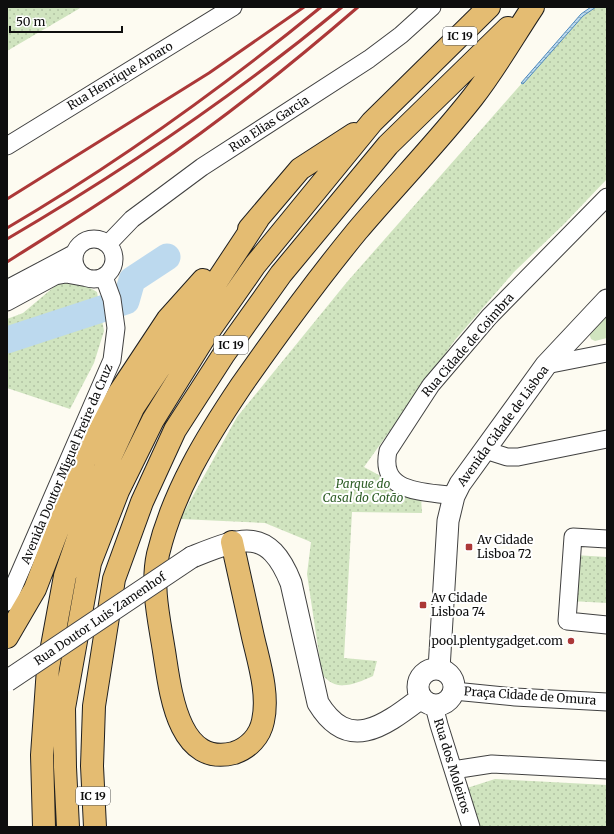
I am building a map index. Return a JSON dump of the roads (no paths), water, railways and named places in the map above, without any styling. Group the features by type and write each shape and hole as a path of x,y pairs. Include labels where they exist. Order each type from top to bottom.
{"highway":[{"name":"IC 19","path":"68,827 64,708 90,564 118,491 153,420 204,338 255,265 372,122 489,7"},
{"name":"IC 19","path":"95,827 92,766 94,706 114,579 142,502 175,430 224,354 281,274 388,145 530,7"},
{"path":"232,542 258,660 265,706 260,732 251,742 243,749 220,755 206,752 196,747 184,733 178,717 166,666 155,581 158,555 176,501 195,458 224,412 298,304 359,230 474,96 533,7"},
{"path":"7,637 36,589 84,461 119,393 168,319 300,169 372,122"},
{"path":"44,827 42,755 48,668 65,576 94,492 133,408 258,218"}],"street":[{"name":"Rua Henrique Amaro","path":"7,146 233,7"},
{"name":"Rua Elias Garcia","path":"108,244 132,219 202,167 369,59 401,35 432,7"},
{"name":"Rua Cidade de Coimbra","path":"454,496 408,489 399,485 388,474 386,461 388,451 431,385 489,317 607,197"},
{"path":"7,302 55,276 66,274 99,280 110,272 114,265 113,250 108,244 101,240 93,239 85,241 79,246 75,252 74,260 76,268 81,274 99,280"},
{"path":"7,289 75,252"},
{"name":"Avenida Doutor Miguel Freire da Cruz","path":"7,602 112,360 116,328 112,299 99,280"},
{"name":"Avenida Cidade de Lisboa","path":"439,669 448,521 454,496 460,484 546,365 607,300"},
{"path":"546,365 607,353"},
{"path":"485,450 507,457 518,457 607,439"},
{"path":"607,539 572,537 567,621 607,625"},
{"name":"Rua Doutor Luis Zamenhof","path":"7,681 192,556 232,542 250,540 262,544 272,551 283,565 290,583 318,703 327,718 339,727 352,732 369,729 428,702"},
{"path":"439,669 449,674 454,685 454,691 447,702 428,702 417,688 420,677 428,670 439,669"},
{"name":"Praça Cidade de Omura","path":"454,691 515,697 607,702"},
{"name":"Rua dos Moleiros","path":"428,702 453,770 471,827"},
{"path":"453,770 492,764 607,770"}],"water":[{"path":"591,7 596,7 583,16 523,84 521,83 581,14"}],"waterway":[{"path":"7,340 126,301 132,280 167,257"}],"railway":[{"path":"7,199 209,73 304,7"},
{"path":"7,228 89,177 168,124 246,67 321,7"},
{"path":"7,239 94,186 179,130 262,70 342,7"},
{"path":"7,262 78,217 175,152 281,71 358,7"}],"place":[{"name":"Av Cidade Lisboa 72","path":"469,547"},
{"name":"Av Cidade Lisboa 74","path":"423,605"},
{"name":"pool.plentygadget.com","path":"571,641"}],"park label":[{"name":"Parque do Casal do Cotão","path":"363,491"}]}
